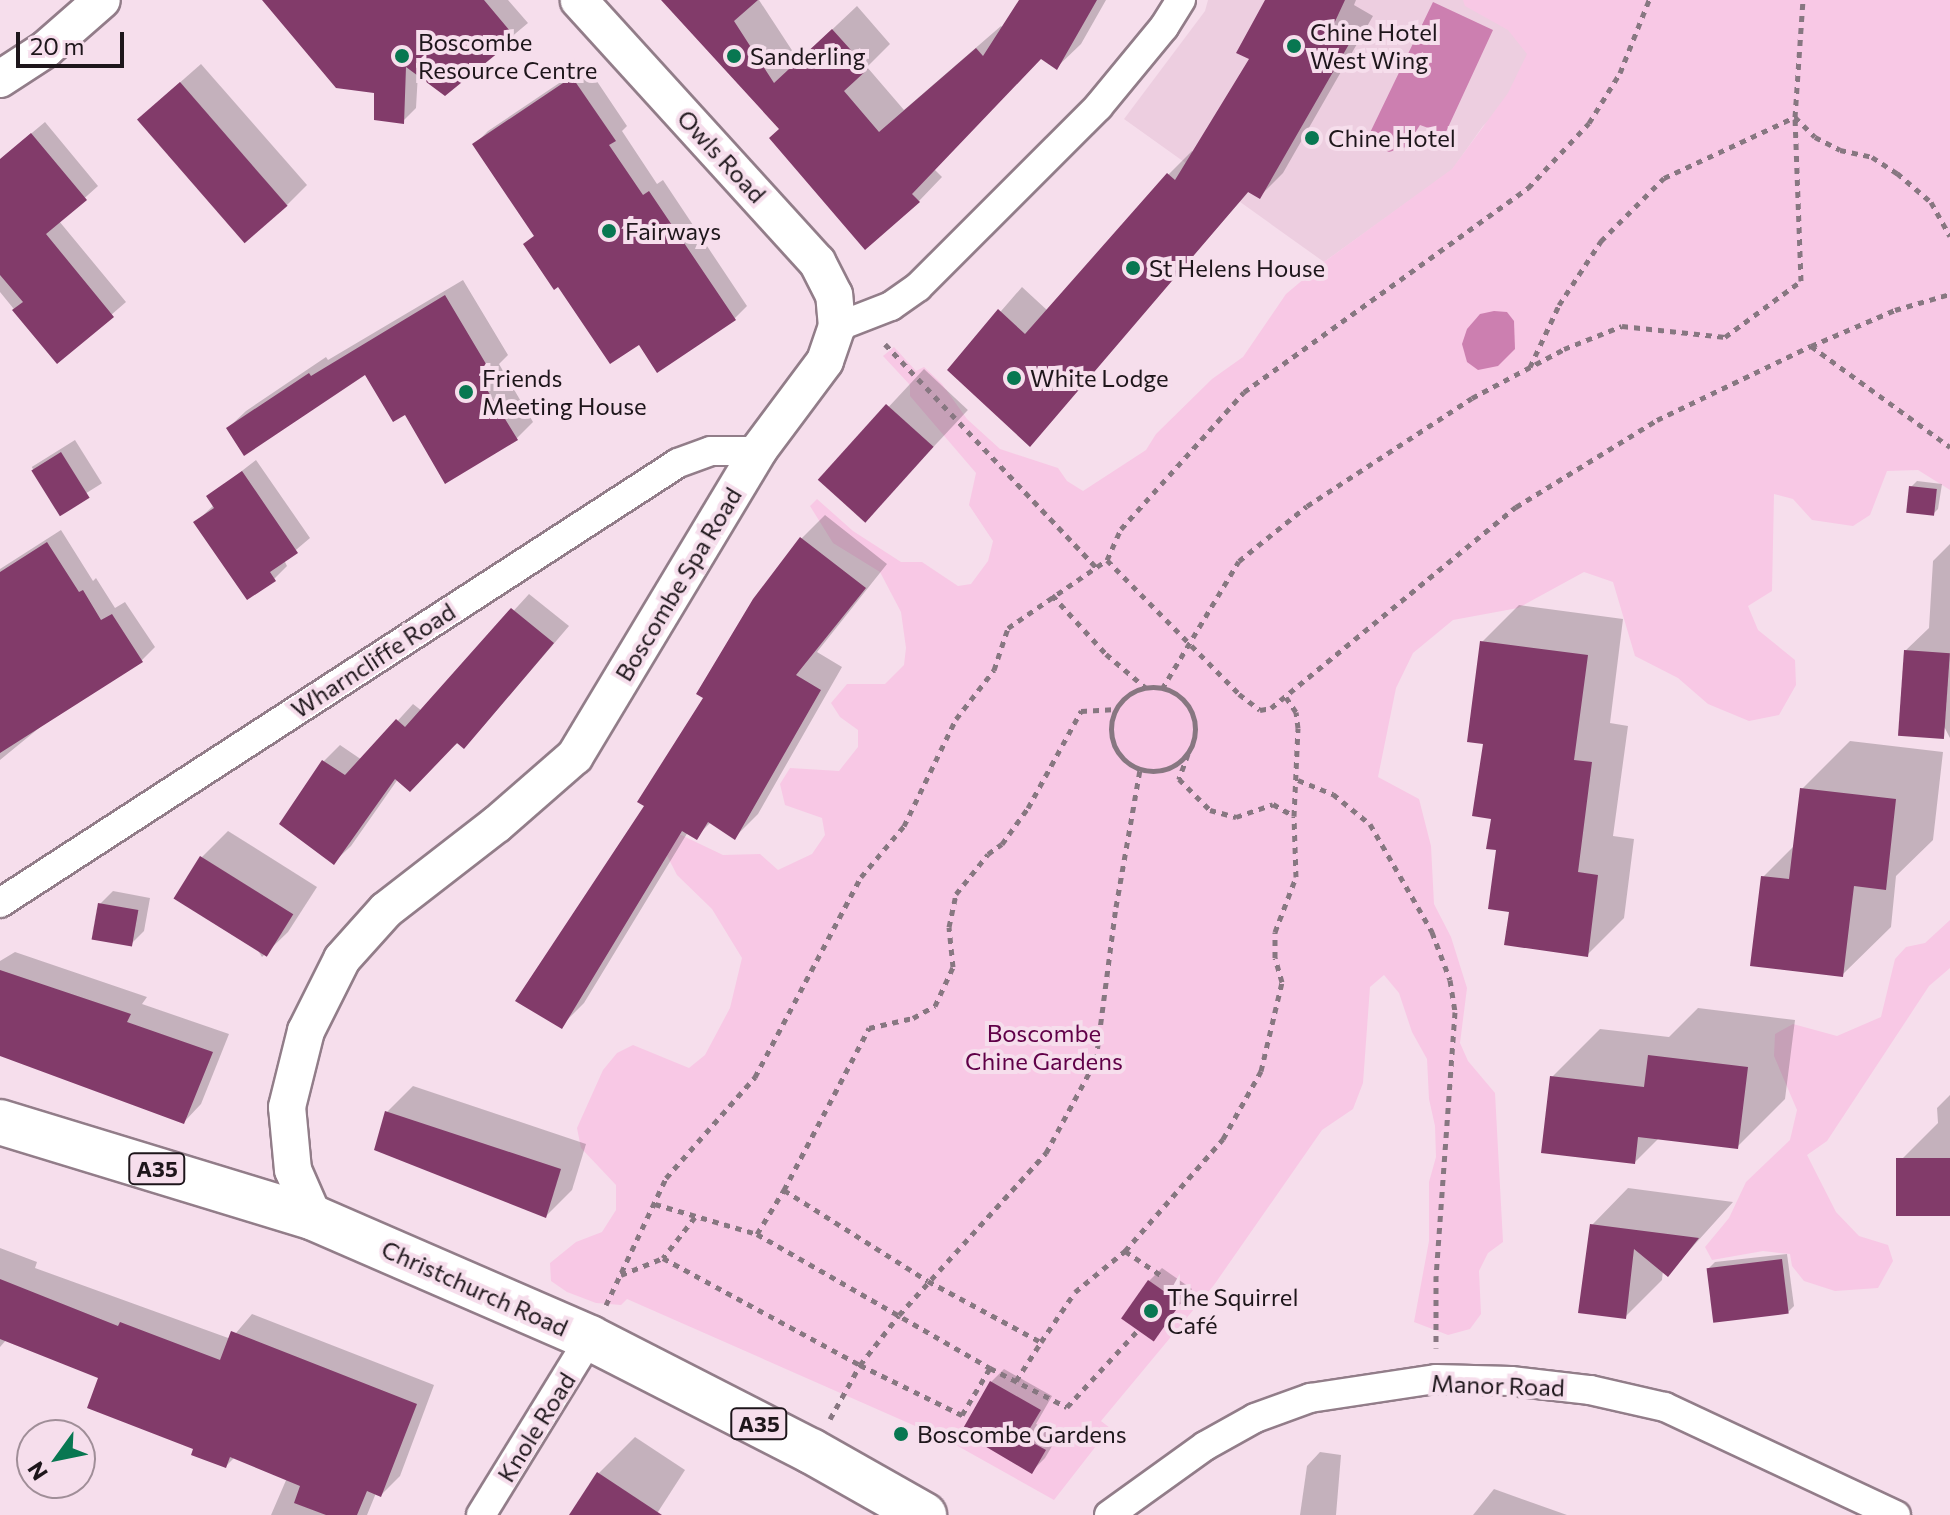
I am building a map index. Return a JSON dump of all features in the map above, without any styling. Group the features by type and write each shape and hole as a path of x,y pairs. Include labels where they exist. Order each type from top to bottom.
{"main road":[{"name":"Christchurch Road","path":"0,1122 314,1218 590,1338 811,1451 924,1515"}],"street":[{"path":"0,79 46,49 102,0"},
{"name":"Owls Road","path":"579,0 817,262 849,323"},
{"path":"849,323 891,306 918,287 1098,107 1164,27 1181,0"},
{"name":"Boscombe Spa Road","path":"314,1218 293,1170 287,1107 306,1031 342,959 386,910 497,824 575,756 758,451 825,361 849,323"},
{"name":"Wharncliffe Road","path":"0,903 678,463 711,451 758,451"},
{"name":"Knole Road","path":"481,1515 590,1338"},
{"name":"Manor Road","path":"1109,1515 1205,1446 1255,1418 1310,1398 1436,1379 1511,1381 1590,1390 1665,1407 1896,1515"}],"path":[{"path":"590,1338 666,1178 755,1077 861,877 904,826 956,719 994,670 1008,628 1107,560 1121,529 1244,392 1528,188 1589,123 1620,73 1649,0"},
{"path":"1162,689 1239,561 1307,506 1472,398 1564,349 1622,326 1725,337 1801,281 1795,117 1803,0"},
{"path":"1795,117 1815,137 1840,150 1872,157 1897,173 1931,202 1950,236"},
{"path":"1530,368 1559,305 1601,241 1664,178 1795,117"},
{"path":"1107,560 1239,694 1260,710 1271,708 1516,507 1657,420 1811,346 1895,310 1950,294"},
{"path":"849,323 1096,567"},
{"path":"1811,346 1950,447"},
{"path":"1052,595 1106,654 1146,688"},
{"path":"1190,749 1174,766 1152,771 1128,763 1114,744 1111,724 1117,709 1127,697 1146,688 1162,689 1184,701 1194,724 1190,749 1179,779 1210,810 1236,817 1273,804 1294,816"},
{"path":"1016,1381 1075,1292 1125,1251 1223,1139 1261,1071 1282,982 1275,958 1275,932 1296,877 1294,816 1298,728 1296,712 1286,697"},
{"path":"757,1234 784,1190 869,1028 913,1018 935,1006 953,967 949,927 956,894 988,854 1002,844 1028,808 1081,711 1117,709"},
{"path":"811,1451 860,1365 899,1315 1046,1153 1096,1060 1116,907 1140,769"},
{"path":"1298,780 1333,794 1370,824 1432,932 1450,980 1455,1012 1436,1276 1436,1379"},
{"path":"784,1190 928,1281 1041,1342"},
{"path":"655,1204 757,1234 990,1368 1067,1407 1138,1330"},
{"path":"620,1275 663,1258 695,1217"},
{"path":"1125,1251 1162,1276"},
{"path":"663,1258 860,1365 962,1415 990,1368"}],"shaded area":[{"name":"Chine Hotel","path":"1208,0 1622,0 1483,126 1452,170 1324,262 1124,119 1205,11"},
{"path":"1433,2 1493,30 1445,134 1420,125 1406,147 1389,152 1366,141"},
{"path":"1507,312 1514,321 1515,349 1498,366 1478,370 1467,362 1462,344 1467,329 1480,314"}],"green space":[{"name":"Boscombe Chine Gardens","path":"1463,0 1950,0 1950,490 1918,470 1887,471 1870,515 1853,526 1812,520 1793,499 1774,494 1772,591 1748,606 1758,630 1795,660 1796,685 1779,715 1749,721 1708,704 1678,678 1635,656 1613,582 1584,572 1518,608 1453,620 1413,653 1396,688 1378,777 1419,799 1431,846 1434,904 1451,937 1467,988 1460,1043 1468,1061 1495,1093 1503,1242 1488,1253 1479,1271 1481,1314 1470,1329 1448,1335 1414,1322 1429,1241 1429,1182 1436,1157 1435,1126 1429,1099 1427,1059 1412,1032 1399,993 1384,975 1370,987 1363,1083 1353,1109 1322,1130 1214,1285 1101,1421 1110,1428 1054,1500 947,1440 627,1299 621,1305 596,1303 567,1292 551,1281 550,1263 576,1242 602,1232 616,1210 616,1185 581,1148 577,1128 603,1070 617,1053 633,1045 689,1068 705,1055 730,1008 742,958 712,909 677,875 657,836 677,833 723,855 760,854 778,870 812,854 825,835 822,818 785,805 780,784 790,768 839,771 858,747 858,730 840,717 831,703 847,684 885,684 904,665 906,648 901,612 880,572 833,543 810,506 817,499 853,531 901,562 922,562 958,586 971,584 988,561 993,541 969,505 976,473 910,396 910,385 883,356 894,347 916,371 924,367 942,384 967,419 1000,449 1058,468 1067,481 1083,491 1146,450 1156,434 1212,379 1243,357 1286,294 1324,262 1452,169 1508,93 1527,54 1508,30 1465,6"},
{"path":"1950,920 1950,968 1929,986 1827,1141 1807,1155 1836,1212 1859,1236 1888,1245 1893,1261 1878,1288 1835,1291 1804,1281 1792,1266 1790,1254 1763,1251 1712,1260 1705,1247 1729,1218 1746,1182 1790,1140 1797,1110 1774,1056 1775,1034 1793,1024 1837,1036 1881,1017 1895,959 1906,947 1925,943"}],"building":[{"name":"Boscombe Resource Centre","path":"262,0 484,0 516,38 445,96 406,67 404,124 374,120 374,93 336,88"},
{"path":"661,0 758,0 734,21 774,83 832,29 868,69 844,91 879,132 976,48 983,56 1019,0 1097,0 1057,70 1041,59 912,194 920,202 865,250 769,138 779,129"},
{"path":"1265,0 1345,0 1332,28 1352,39 1260,199 1248,192 1030,447 947,370 998,309 1025,334 1167,173 1175,180 1249,59 1236,53"},
{"name":"Fairways","path":"572,77 616,141 609,145 643,195 649,191 736,320 657,373 639,345 610,364 558,287 554,290 523,244 534,236 472,144"},
{"path":"180,82 288,206 245,243 137,119"},
{"path":"31,133 87,200 46,234 114,317 57,364 12,310 23,302 0,275 0,159"},
{"name":"Friends Meeting House","path":"445,295 492,374 481,380 518,440 445,484 405,415 393,422 365,375 244,456 226,428 309,373 311,376"},
{"path":"886,404 934,447 865,523 818,480"},
{"path":"61,452 90,498 60,516 31,471"},
{"path":"242,471 298,553 270,572 276,581 247,600 193,522 214,508 206,496"},
{"path":"1909,486 1937,489 1934,516 1906,513"},
{"path":"800,537 866,588 796,675 821,690 735,840 708,822 697,840 682,831 562,1029 515,1001 644,806 637,802 703,698 696,694 753,599"},
{"path":"47,542 101,620 112,614 143,662 0,753 0,572"},
{"path":"511,608 554,643 464,749 457,743 410,792 395,779 334,865 279,824 322,760 345,775 396,719 405,727"},
{"path":"1480,641 1588,655 1574,760 1592,762 1578,872 1598,875 1588,957 1504,945 1509,912 1488,909 1496,850 1486,849 1491,819 1472,816 1483,744 1467,742"},
{"path":"1904,650 1950,653 1944,739 1898,736"},
{"path":"1800,788 1896,799 1886,890 1854,886 1843,977 1750,966 1761,876 1789,879"},
{"path":"200,856 293,914 267,957 174,898"},
{"path":"98,903 138,910 132,947 92,939"},
{"path":"0,970 131,1014 127,1022 213,1052 184,1124 0,1056"},
{"path":"1648,1055 1748,1067 1738,1149 1638,1137 1635,1164 1541,1153 1550,1076 1644,1087"},
{"path":"385,1111 561,1169 546,1218 374,1150"},
{"path":"1896,1158 1950,1158 1950,1216 1896,1216"},
{"path":"1590,1224 1699,1238 1668,1277 1634,1249 1626,1319 1578,1313"},
{"path":"1782,1259 1789,1314 1713,1323 1707,1268"},
{"path":"0,1279 118,1326 120,1322 220,1360 231,1331 417,1404 381,1497 367,1491 357,1515 326,1515 294,1503 300,1486 230,1457 226,1468 191,1455 193,1449 87,1408 98,1378 0,1339"},
{"name":"The Squirrel Café","path":"1148,1280 1181,1303 1154,1341 1121,1319"},
{"path":"990,1381 1041,1410 1024,1438 1046,1450 1032,1474 961,1432"},
{"path":"597,1472 662,1515 569,1515"}],"place":[{"name":"Chine Hotel West Wing","path":"1294,46"},
{"name":"Boscombe Resource Centre","path":"402,56"},
{"name":"Sanderling","path":"734,56"},
{"name":"Chine Hotel","path":"1312,138"},
{"name":"Fairways","path":"609,231"},
{"name":"St Helens House","path":"1133,268"},
{"name":"White Lodge","path":"1014,378"},
{"name":"Friends Meeting House","path":"466,392"},
{"name":"The Squirrel Café","path":"1151,1311"},
{"name":"Boscombe Gardens","path":"901,1434"}]}
